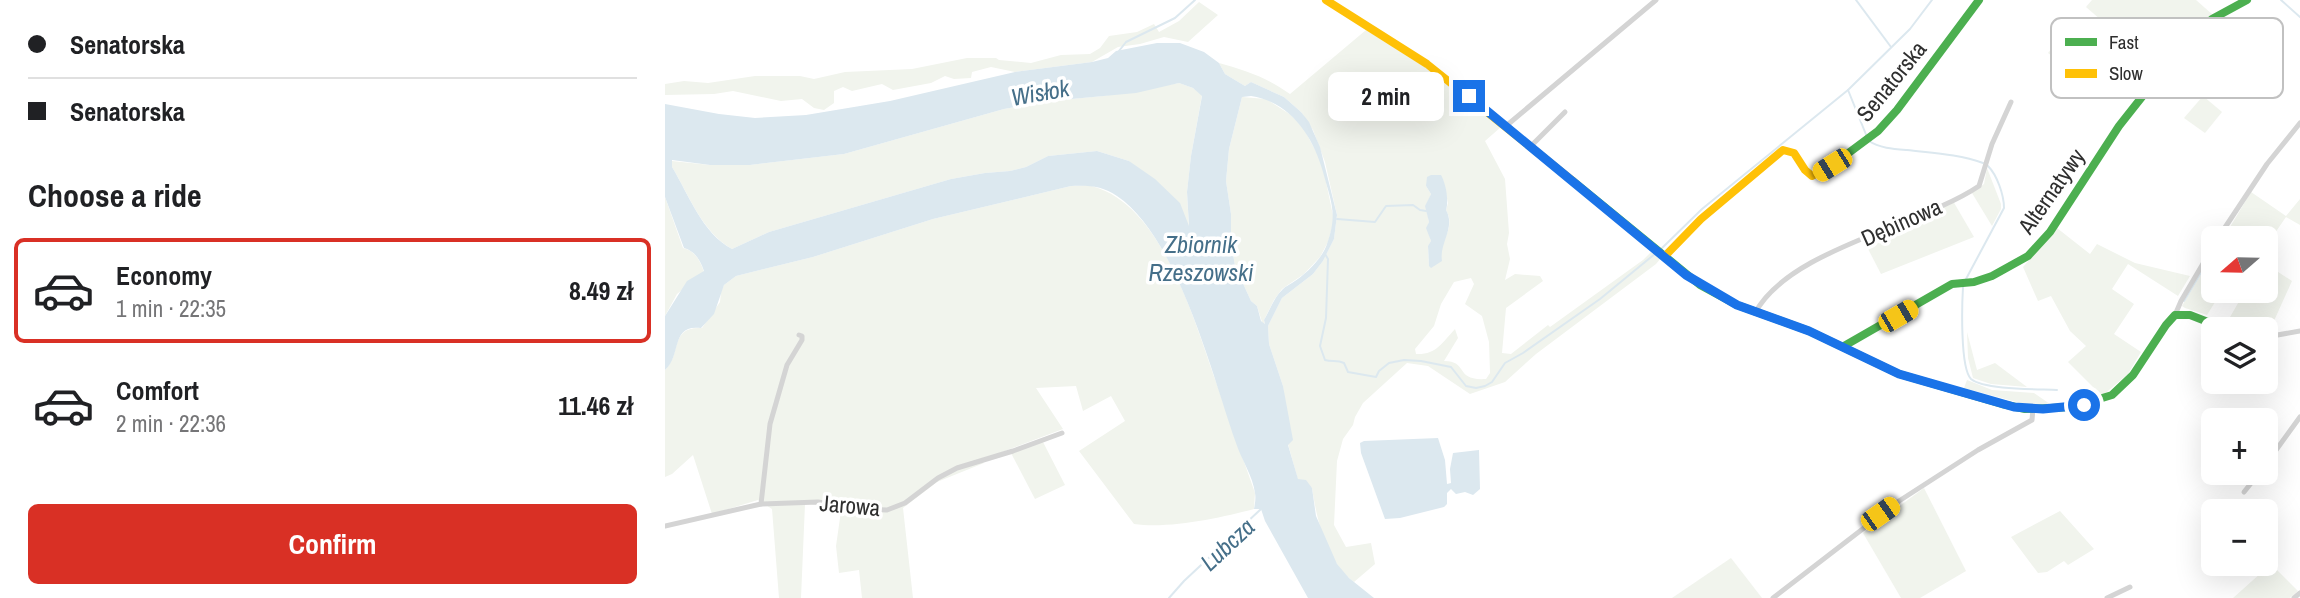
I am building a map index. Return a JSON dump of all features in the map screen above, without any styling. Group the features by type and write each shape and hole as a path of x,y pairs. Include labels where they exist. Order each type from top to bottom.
{"street":[{"path":"1327,0 1427,64 1700,285 1755,313 1809,331 1899,374 2002,404 2033,408 2073,407 2103,399 2112,395 2133,374 2175,315 2201,267"},
{"path":"1506,126 1656,0"},
{"name":"Senatorska","path":"1665,256 1701,219 1783,150 1794,153 1812,176 1868,139 1897,110 1979,0"},
{"name":"Alternatywy","path":"2214,18 2247,0"},
{"name":"Alternatywy","path":"1844,346 1945,287 1992,276 2028,256 2050,232 2119,126 2141,98"},
{"name":"Dębinowa","path":"1755,313 1767,297 1799,270 1979,186 1992,144 2011,103"},
{"path":"1531,146 1565,112"},
{"path":"2226,226 2267,164 2300,123"},
{"path":"2175,315 2190,315 2201,319"},
{"path":"2278,335 2300,331"},
{"path":"761,504 770,424 787,365 802,340 799,335"},
{"path":"1773,598 1899,501 1978,450 2032,420 2033,408"},
{"path":"2278,447 2300,417"},
{"name":"Jarowa","path":"665,526 761,504 818,502 859,509 887,510 905,503 932,482 957,468 1062,433"},
{"path":"2244,492 2250,485"},
{"path":"2107,598 2130,587"},
{"path":"2294,598 2300,593"}],"shaded area":[{"path":"2092,0 2196,0 2213,15 2210,18 2099,18 2086,7"},
{"path":"1199,2 1218,15 1188,42 1164,37 1118,47 1092,62 1015,72 991,67 972,72 971,78 954,79 945,76 931,83 893,90 882,84 852,91 843,87 834,91 834,103 824,110 814,108 802,99 781,101 733,91 665,95 665,84 684,81 708,83 755,76 800,76 814,79 845,72 912,69 967,58 996,58 1031,63 1061,55 1090,54 1100,48 1109,36 1137,32 1154,24 1159,32 1179,21"},
{"path":"1366,30 1426,68 1501,127 1485,141 1505,179 1510,259 1505,280 1515,274 1540,276 1543,281 1506,308 1502,353 1511,354 1652,251 1661,258 1536,354 1505,382 1470,394 1428,366 1407,363 1363,403 1343,439 1337,461 1334,525 1346,547 1371,543 1375,564 1354,582 1336,563 1324,540 1312,488 1298,480 1288,444 1283,386 1269,344 1268,326 1282,298 1313,274 1334,239 1337,215 1325,162 1313,130 1301,112 1284,97 1251,82 1245,86 1225,74 1219,63 1256,75 1290,94","holes":["1443,180 1449,227 1441,255 1429,266 1428,247 1431,241 1427,228 1429,222 1426,206 1431,194 1426,186","1471,278 1474,284 1465,304 1482,316 1489,342 1490,373 1486,379 1469,377 1457,364 1444,361 1458,338 1455,329 1434,350 1416,354 1415,349 1434,326 1441,304 1454,282"]},
{"path":"1179,83 1202,95 1187,192 1189,229 1129,161 1097,151 1048,156 1026,167 1010,171 951,179 769,232 732,249 704,223 672,167 672,161 750,165 844,154 1004,109"},
{"path":"1242,97 1266,99 1291,115 1304,129 1322,163 1334,220 1328,242 1320,257 1304,274 1282,289 1264,320 1265,324 1235,266 1231,242 1231,214 1226,181 1229,149"},
{"path":"2201,98 2205,98 2222,112 2205,133 2184,118"},
{"path":"1987,168 2001,204 1992,226 1972,193 1984,184"},
{"path":"1087,185 1113,195 1135,213 1155,237 1171,265 1197,327 1255,493 1254,509 1178,524 1134,524 1079,451 1125,421 1111,396 1083,411 1076,386 1036,388 1063,429 981,460 984,463 937,482 903,508 913,598 862,598 859,570 839,573 836,546 841,511 830,505 805,504 801,598 779,598 772,509 758,500 712,514 693,455 665,477 665,370 670,364 680,336 685,331 702,328 720,302 724,285 736,276 813,257 933,219 1071,186"},
{"path":"2251,192 2286,216 2300,199 2300,225 2286,217 2279,227 2231,226"},
{"path":"665,197 683,248 697,257 704,272 677,294 665,316"},
{"path":"1953,201 1974,237 1881,274 1865,243"},
{"path":"2057,228 2090,254 2097,244 2135,263 2190,276 2178,296 2128,264 2112,289 2134,304 2114,334 2141,352 2128,374 2102,396 2068,362 2086,346 2070,331 2051,296 2038,301 2023,267"},
{"path":"2279,272 2292,281 2276,317 2230,317 2238,303 2279,303"},
{"path":"2201,275 2201,303 2214,303 2207,315 2182,306"},
{"path":"1967,332 1977,370 1995,363 2027,387 1991,384 1973,378 1968,358"},
{"path":"1967,380 1992,390 2034,393 2050,404 2024,404 1964,388"},
{"path":"1043,442 1065,485 1035,499 1011,453"},
{"path":"1924,488 1966,571 1920,598 1901,598 1863,533"},
{"path":"2060,511 2094,549 2068,565 2064,561 2047,572 2038,573 2011,537"},
{"path":"1731,558 1762,598 1672,598"},
{"path":"2278,571 2298,591 2290,598 2233,598 2258,576 2278,576"}],"water":[{"name":"Zbiornik Rzeszowski","path":"1157,43 1180,43 1204,52 1219,63 1225,74 1245,86 1251,82 1284,97 1309,122 1320,147 1337,215 1334,239 1313,274 1282,298 1268,326 1269,344 1283,386 1293,440 1288,445 1298,479 1306,480 1312,488 1316,516 1337,564 1349,578 1374,598 1308,598 1261,509 1254,509 1252,480 1238,449 1204,346 1175,274 1158,242 1139,216 1117,196 1101,188 1071,186 933,219 813,257 736,276 724,285 714,314 701,328 691,328 680,336 670,364 665,370 665,316 687,281 704,271 697,256 684,248 665,197 665,104 755,118 806,115 890,101 1015,72 1092,62 1108,58 1116,51","holes":["1179,83 1193,88 1202,96 1187,192 1189,226 1180,203 1155,179 1129,161 1097,151 1048,156 1026,167 1010,171 951,179 769,232 732,249 704,223 672,167 672,160 710,165 750,165 844,154 1004,109 1050,101 1136,93","1251,96 1277,105 1288,113 1306,134 1319,159 1333,216 1327,244 1321,255 1308,271 1280,292 1264,320 1265,324 1261,321 1257,306 1251,301 1235,266 1226,181 1229,149 1242,97"]},
{"path":"1441,175 1443,179 1447,192 1446,210 1449,223 1442,261 1431,268 1428,246 1431,241 1426,228 1429,222 1425,206 1431,194 1426,186 1427,177"},
{"path":"1438,438 1445,460 1447,484 1451,483 1453,453 1479,450 1480,489 1473,495 1465,492 1456,494 1451,489 1447,493 1447,504 1444,507 1385,519 1361,453 1360,443"}],"waterway":[{"path":"1119,51 1126,42 1175,18 1195,0"},
{"path":"1856,0 1891,47"},
{"path":"1660,250 1702,209 1848,90 1910,29 1932,0"},
{"path":"2281,0 2300,17"},
{"path":"1848,90 1867,137"},
{"path":"1869,141 1887,148 1955,156 1983,163"},
{"path":"1966,279 2004,208 1999,186 1988,166"},
{"path":"1337,219 1375,222 1386,206 1413,205 1426,211"},
{"path":"1325,254 1328,259 1326,318 1320,346 1325,360 1344,363 1348,372 1376,377 1389,363 1421,361 1451,367 1466,386 1476,388 1492,382 1505,363 1600,299 1656,253"},
{"path":"2184,301 2201,273"},
{"path":"1963,287 1963,350 1967,373 1971,379 1999,387 2057,390"},
{"name":"Lubcza","path":"1169,598 1261,509"}],"traffic: fast":[{"path":"1831,166 1878,131 1897,110 1979,0"},
{"path":"2214,18 2247,0"},
{"path":"1844,346 1952,284 1974,282 1992,276 2028,256 2050,232 2119,126 2141,98"},
{"path":"1573,181 1700,285 1737,305 1809,331 1899,374 2002,404 2025,409 2073,407 2112,395 2133,375 2175,315 2190,315 2201,319"}],"traffic: slow":[{"path":"1326,0 1427,64 1573,181"},
{"path":"1665,256 1701,219 1783,150 1794,153 1812,176 1831,166"}],"route":[{"path":"1469,96 1686,275 1724,299 1844,346 1899,374 2002,404 2025,408 2084,405"}],"water label":[{"name":"Wisłok","path":"1040,92"}]}
